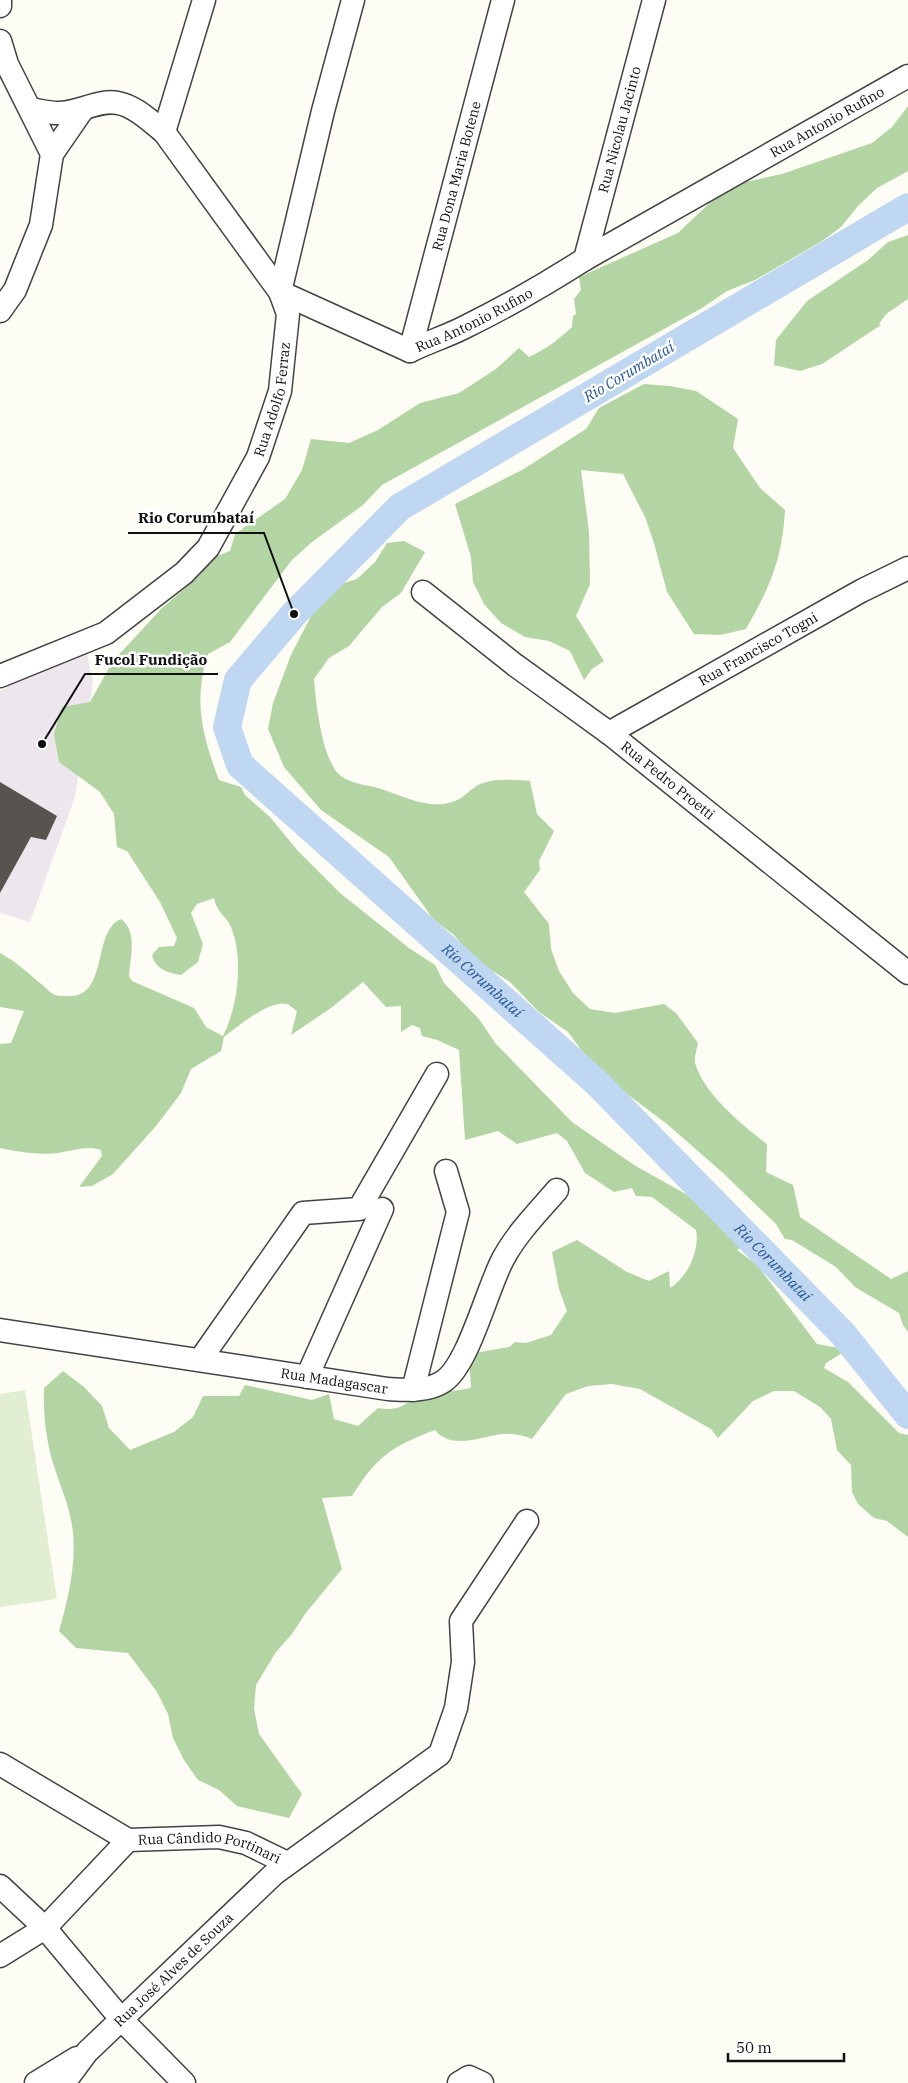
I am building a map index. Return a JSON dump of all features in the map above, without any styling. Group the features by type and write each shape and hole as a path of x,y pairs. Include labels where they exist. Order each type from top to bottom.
{"street":[{"path":"0,0 0,6"},
{"path":"164,132 204,0"},
{"path":"280,292 323,111 353,0"},
{"name":"Rua Dona Maria Botene","path":"410,351 503,0"},
{"name":"Rua Nicolau Jacinto","path":"585,259 654,0"},
{"path":"0,41 7,64 52,154"},
{"name":"Rua Antonio Rufino","path":"30,108 57,113 83,109 100,103 117,102 150,120 164,132 280,292 410,351 433,339 445,337 464,328 535,291 585,259 908,76"},
{"path":"0,311 15,290 41,225 52,154 83,109"},
{"name":"Rua Adolfo Ferraz","path":"0,676 106,633 184,573 208,548 258,458 280,392 288,314 280,292"},
{"name":"Rua Francisco Togni","path":"608,733 861,591 908,568"},
{"name":"Rua Pedro Proetti","path":"423,592 515,665 608,733 908,973"},
{"path":"200,1360 303,1213 359,1209 437,1074"},
{"path":"413,1390 458,1212 446,1171"},
{"name":"Rua Madagascar","path":"0,1330 388,1389 413,1390 430,1387 449,1377 464,1352 504,1258 524,1228 557,1190"},
{"path":"307,1377 382,1209"},
{"name":"Rua José Alves de Souza","path":"64,2083 87,2052 288,1863 440,1754 458,1699 463,1662 461,1621 527,1521"},
{"name":"Rua Cândido Portinari","path":"0,1764 128,1840 218,1838 246,1843 288,1863"},
{"path":"0,1956 44,1928 128,1840"},
{"path":"0,1886 44,1928 121,2019 184,2083"},
{"path":"36,2083 87,2052"},
{"path":"459,2083 469,2077 482,2083"}],"shaded area":[{"path":"86,650 93,682 75,797 30,922 0,913 0,691 38,669"}],"green space":[{"path":"908,106 908,171 877,188 858,206 841,227 822,241 755,280 727,291 702,308 382,485 363,505 312,542 292,560 230,642 208,654 203,671 200,702 204,732 219,780 241,787 245,795 270,817 298,851 340,893 409,948 435,965 444,983 479,1019 496,1044 572,1122 634,1165 700,1202 717,1221 746,1244 737,1250 757,1265 817,1344 844,1349 844,1352 826,1363 824,1368 848,1382 899,1433 908,1435 908,1537 887,1521 874,1518 858,1504 852,1492 851,1465 837,1450 831,1419 820,1407 794,1391 774,1391 753,1401 718,1438 711,1429 640,1389 612,1384 588,1386 566,1394 532,1439 524,1436 501,1434 467,1441 457,1441 441,1436 435,1430 420,1436 386,1454 369,1471 352,1496 322,1498 342,1569 276,1652 256,1685 254,1709 259,1734 302,1794 289,1818 237,1806 219,1790 198,1780 184,1760 173,1738 168,1714 157,1692 128,1653 76,1648 59,1631 70,1583 74,1545 68,1506 48,1445 44,1388 63,1371 84,1387 102,1406 109,1428 130,1450 174,1432 193,1417 203,1396 239,1396 245,1385 312,1400 329,1394 334,1419 358,1426 378,1408 394,1409 425,1395 471,1388 469,1354 509,1347 515,1342 526,1343 551,1335 567,1311 559,1289 552,1252 577,1240 627,1272 649,1281 669,1271 670,1288 682,1277 691,1262 696,1246 696,1230 652,1197 636,1196 632,1188 614,1192 585,1173 567,1141 557,1133 517,1144 498,1131 465,1140 459,1050 437,1040 422,1036 420,1028 412,1025 401,1032 401,1006 386,1007 363,982 331,1008 291,1035 297,1011 287,1004 272,1006 263,1010 237,1027 224,1037 221,1051 191,1069 181,1093 156,1126 113,1174 92,1186 79,1187 102,1156 101,1150 85,1148 43,1154 0,1148 0,1044 11,1043 24,1011 0,1007 0,953 21,967 53,994 63,996 80,994 89,987 95,977 106,937 112,926 121,919 130,931 132,945 129,976 132,981 194,1008 206,1027 223,1036 236,997 238,968 235,940 229,923 218,908 214,898 197,904 191,913 203,944 198,962 181,975 163,970 156,964 152,955 159,947 174,946 177,938 160,902 127,851 117,847 114,814 100,792 59,762 54,734 62,707 90,702 113,661 162,608 199,576 212,558 230,551 235,534 285,499 302,470 311,439 349,443 378,430 420,403 459,393 496,369 519,348 529,357 541,351 572,327 573,316 576,314 574,299 581,290 579,277 678,233 718,195 736,184 782,174 872,143 892,127"},
{"path":"908,235 908,299 886,314 879,324 881,325 822,364 800,371 774,365 776,340 807,301 868,260 888,242"},
{"path":"644,384 696,391 738,419 733,448 760,488 785,510 778,559 768,586 746,629 720,635 694,634 667,592 645,517 623,474 581,470 589,532 590,584 576,616 604,661 592,669 584,680 570,651 549,641 525,637 501,623 484,604 473,582 471,557 455,504 522,470 586,429 599,408"},
{"path":"404,541 425,552 401,593 382,607 349,646 329,658 314,679 322,737 334,768 343,777 355,783 417,801 436,804 446,804 458,800 480,784 486,782 505,780 530,781 537,814 554,831 539,861 540,870 524,892 549,924 551,949 559,971 573,993 590,1009 615,1013 664,1004 676,1013 698,1043 695,1063 700,1075 725,1108 746,1128 767,1144 766,1172 793,1185 800,1217 891,1279 908,1271 908,1332 903,1325 899,1313 855,1287 836,1267 792,1240 785,1239 776,1224 723,1173 667,1124 623,1091 582,1051 568,1032 539,1012 510,982 475,960 454,935 433,919 389,857 321,810 284,767 268,729 273,703 291,655 325,589 357,579 375,562 387,543"},
{"path":"25,1390 57,1599 0,1607 0,1394"}],"building":[{"path":"0,782 57,816 46,840 31,837 0,893"}],"waterway":[{"name":"Rio Corumbataí","path":"908,207 400,507 294,614 238,680 227,727 240,765 596,1082 843,1334 908,1415"}],"place":[{"name":"Rio Corumbataí","path":"294,614"},
{"name":"Fucol Fundição","path":"42,744"}]}
